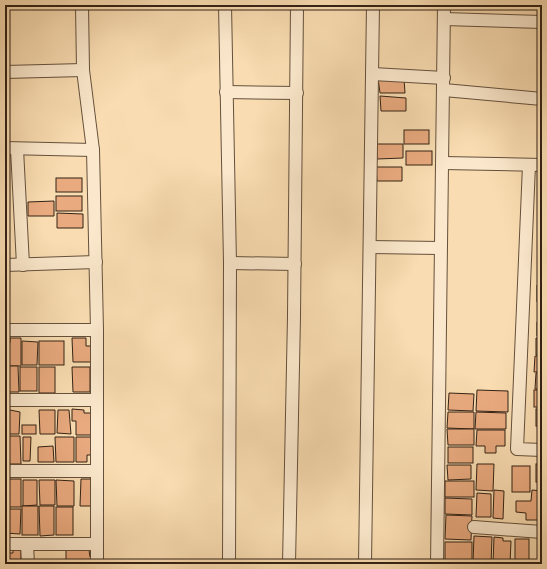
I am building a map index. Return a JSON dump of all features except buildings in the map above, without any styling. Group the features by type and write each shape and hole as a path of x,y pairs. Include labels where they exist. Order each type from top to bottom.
{"street":[{"path":"82,5 83,70 93,150 97,330 97,564"},
{"path":"225,5 230,263 229,564"},
{"path":"289,564 295,264 297,5"},
{"path":"365,564 373,5"},
{"path":"437,564 444,5"},
{"path":"444,19 542,22"},
{"path":"5,72 83,70"},
{"path":"373,74 444,78"},
{"path":"444,90 542,99"},
{"path":"226,92 297,92"},
{"path":"23,265 11,148 93,150"},
{"path":"443,163 542,165"},
{"path":"529,165 517,449 542,450"},
{"path":"370,247 440,248"},
{"path":"5,265 96,262"},
{"path":"230,263 295,264"},
{"path":"5,330 97,330"},
{"path":"5,400 97,400"},
{"path":"5,471 97,471"},
{"path":"474,527 542,532"},
{"path":"5,544 97,544"},
{"path":"27,544 28,564"}]}
